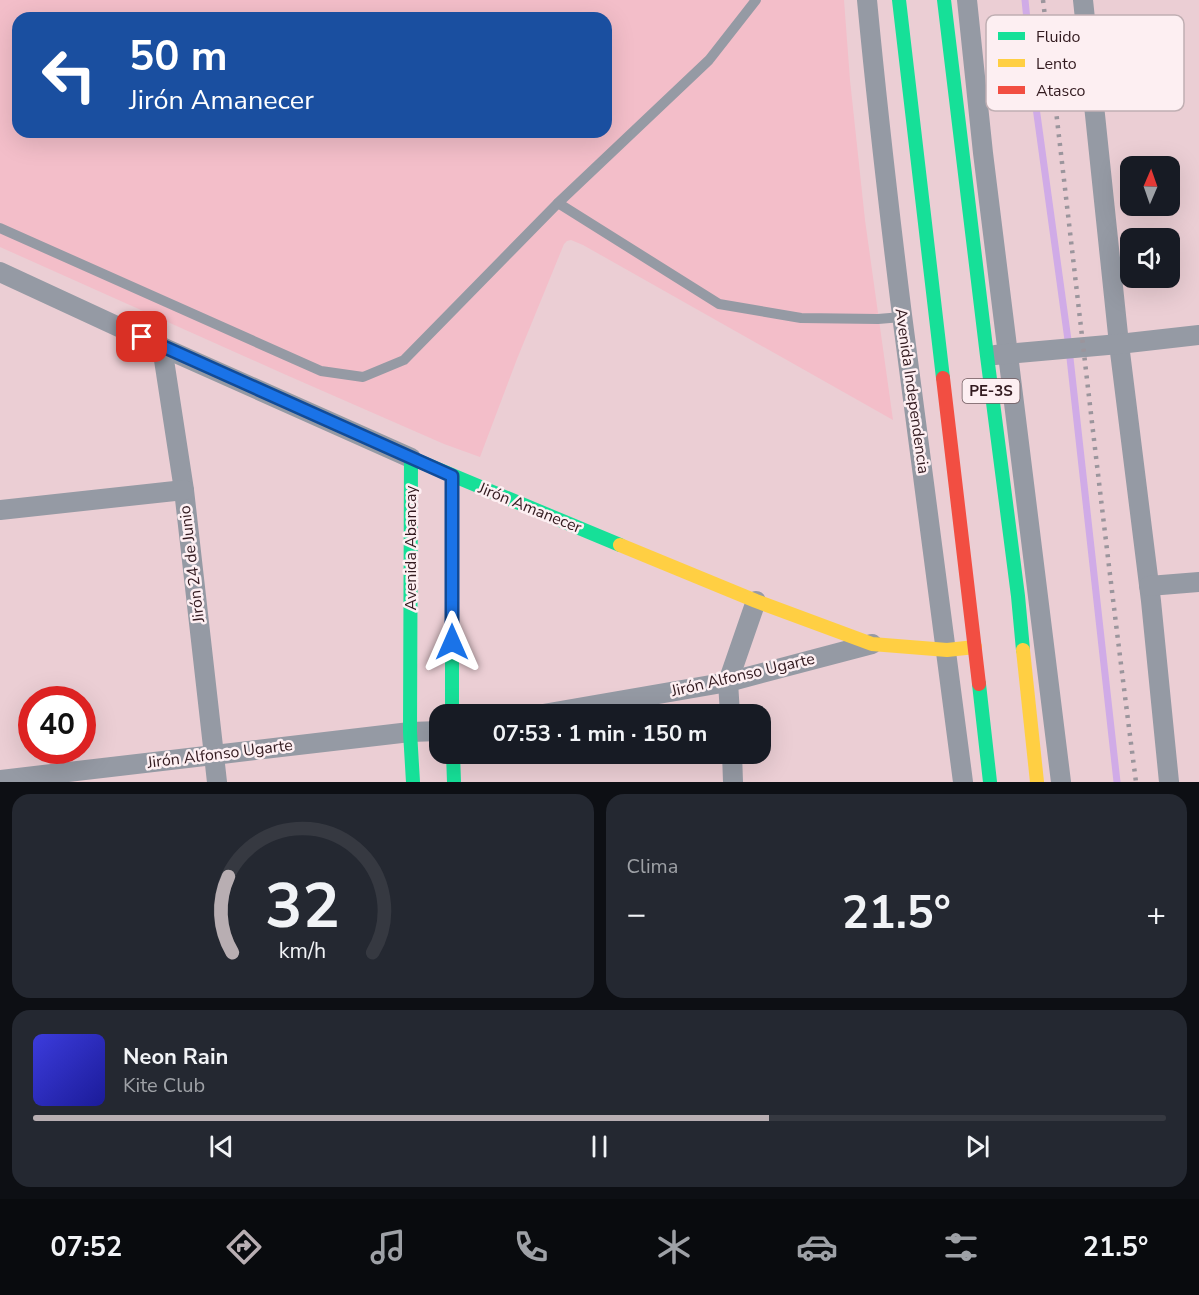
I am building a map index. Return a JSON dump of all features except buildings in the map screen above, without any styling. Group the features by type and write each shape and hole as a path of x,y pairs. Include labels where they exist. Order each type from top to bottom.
{"main road":[{"name":"Avenida Independencia","path":"899,0 990,782"},
{"name":"PE-3S","path":"944,0 1018,596 1037,782"},
{"name":"Jirón Amanecer","path":"411,458 756,601 872,644 947,650 975,647"},
{"name":"Avenida Abancay","path":"411,458 410,732 413,782"},
{"path":"452,476 452,704"},
{"path":"453,764 454,782"}],"street":[{"name":"Avenida Independencia","path":"867,0 902,317 963,782"},
{"path":"967,0 1007,354 1061,782"},
{"path":"1083,0 1085,15"},
{"path":"1095,111 1169,782"},
{"name":"Jirón Amanecer","path":"0,272 411,458"},
{"path":"987,356 1199,335"},
{"name":"Jirón 24 de Junio","path":"162,347 184,490 217,782"},
{"path":"0,510 184,490"},
{"path":"1149,586 1199,582"},
{"path":"729,704 728,682 756,601"},
{"name":"Jirón Alfonso Ugarte","path":"601,704 728,682 872,644"},
{"name":"Jirón Alfonso Ugarte","path":"0,780 429,731"},
{"path":"732,764 733,782"}],"lane":[{"path":"0,228 321,371 363,377 404,360 558,203 709,60 756,0"},
{"path":"558,203 719,304 801,318 902,317"}],"shaded area":[{"path":"0,0 844,0 865,220 893,420 571,240 564,244 480,457 444,444 0,247"}],"waterway":[{"path":"1025,0 1026,15"},
{"path":"1037,111 1068,340 1117,782"}],"railway":[{"path":"1043,0 1045,15"},
{"path":"1056,111 1136,782"}],"traffic: fast":[{"path":"899,0 943,378"},
{"path":"944,0 1023,650"},
{"path":"413,782 410,732 411,458 620,545"},
{"path":"452,476 452,704"},
{"path":"979,684 990,782"},
{"path":"453,764 454,782"}],"traffic: slow":[{"path":"620,545 756,601 872,644 947,650 975,647"},
{"path":"1023,650 1037,782"}],"traffic: jam":[{"path":"943,378 979,684"}],"route":[{"path":"142,337 452,476 452,642"}]}
